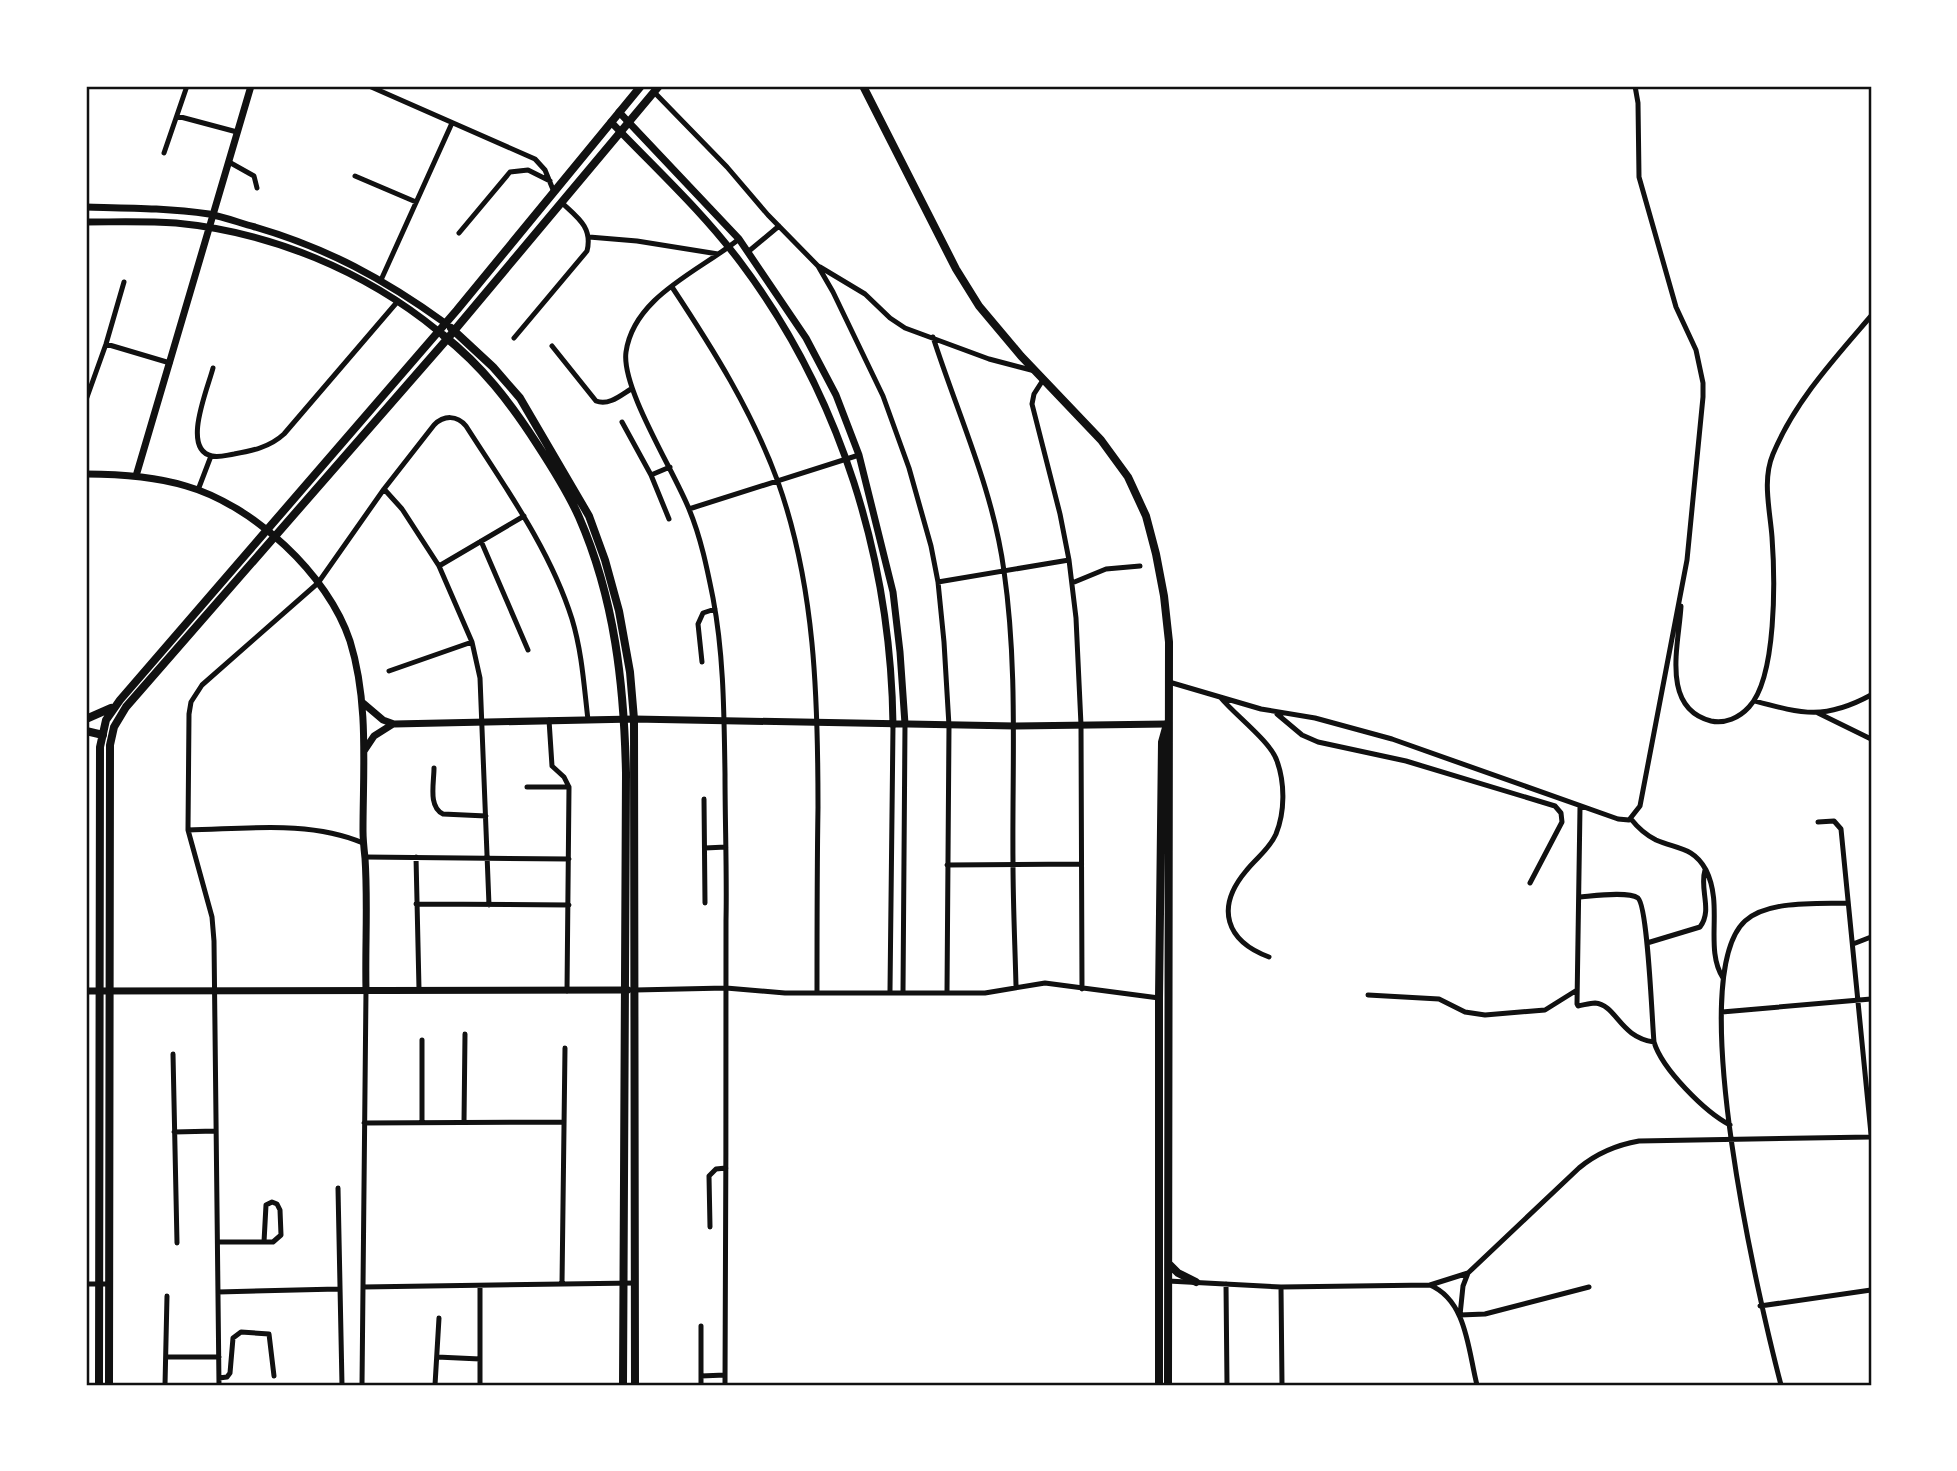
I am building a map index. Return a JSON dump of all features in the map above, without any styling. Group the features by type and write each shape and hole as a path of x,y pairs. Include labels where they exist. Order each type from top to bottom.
{"main road":[{"path":"99,1385 100,747 104,724 114,707 445,323 642,86"},
{"path":"863,86 956,269 992,323 1110,452 1128,477 1141,503 1156,554 1169,642 1167,724 1162,742 1158,998 1168,1385"},
{"path":"109,1385 111,737 114,727 126,708 454,330 656,89"},
{"path":"445,323 493,367 520,398 589,516 619,611 630,673 635,1385"},
{"path":"438,331 489,377 515,410 579,515 606,593 629,719"},
{"path":"86,720 114,707"},
{"path":"86,720 114,727"},
{"path":"1159,1385 1164,1281 1169,1264 1170,739 1167,724"},
{"path":"86,732 111,737"},
{"path":"86,732 100,747"},
{"path":"623,1385 631,990"},
{"path":"1169,1264 1184,1277 1196,1282"}],"street":[{"path":"163,153 187,86"},
{"path":"136,476 251,86"},
{"path":"369,86 535,159 545,170 554,192"},
{"path":"1635,86 1638,103 1639,177 1676,307 1696,351 1703,383 1676,667 1677,689 1685,706 1696,715 1713,722 1728,721 1743,713 1755,701 1764,681 1774,584 1768,481 1770,462 1802,400 1869,324 1871,316"},
{"path":"656,89 818,266 883,396 909,468 938,582 949,726 947,993"},
{"path":"619,112 749,251 806,338 836,395 859,455 893,592 901,652 905,724 903,992"},
{"path":"177,116 237,132"},
{"path":"611,122 729,247 781,323 807,369 847,459 869,533 883,600 890,661 893,725 890,991"},
{"path":"381,280 452,123"},
{"path":"229,162 250,173 256,180 257,188"},
{"path":"459,233 510,172 528,170 550,182"},
{"path":"355,176 416,202"},
{"path":"514,338 584,255 589,237 584,223 561,202"},
{"path":"86,207 143,208 213,215 311,246 381,280 445,323"},
{"path":"86,222 174,223 238,232 297,251 348,273 398,301 438,331"},
{"path":"749,251 779,226"},
{"path":"589,237 719,254"},
{"path":"726,1385 723,1049 726,848 723,671 705,560 689,509 631,388 625,362 632,331 656,298 739,239"},
{"path":"818,266 864,294 894,322 981,356 1036,372"},
{"path":"86,400 124,282"},
{"path":"672,287 723,366 750,415 778,482 807,596 818,722 817,992"},
{"path":"213,368 196,439 203,452 211,456 247,451 280,438 398,301"},
{"path":"933,337 985,482 1004,571 1015,726 1013,864 1016,986"},
{"path":"106,344 170,363"},
{"path":"552,346 596,401 609,401 631,388"},
{"path":"1043,380 1034,394 1032,404 1049,466 1069,561 1079,657 1082,989"},
{"path":"219,1382 216,992 212,916 188,830 189,714 194,696 202,685 318,583 384,489 434,425 450,417 457,418 466,426 524,516 556,581 572,619 579,648 588,720"},
{"path":"622,422 651,475 669,519"},
{"path":"689,509 859,455"},
{"path":"198,490 211,456"},
{"path":"651,475 670,467"},
{"path":"86,474 160,480 198,490 239,509 274,536 318,583 334,605 350,642 363,703 366,990 362,1385"},
{"path":"384,489 402,509 439,566 472,642 480,678 489,905"},
{"path":"439,566 524,516"},
{"path":"481,541 528,650"},
{"path":"938,582 1069,561"},
{"path":"1072,583 1107,569 1140,566"},
{"path":"1631,819 1640,806 1682,592"},
{"path":"702,662 698,621 704,613 715,609"},
{"path":"389,671 472,642"},
{"path":"1169,682 1274,712 1315,718 1392,739 1529,786 1580,807 1618,819 1631,819 1645,833 1659,841 1675,844 1697,857 1705,869 1712,885 1716,913 1714,952 1723,978"},
{"path":"1755,701 1790,710 1818,713 1837,711 1871,695"},
{"path":"1221,698 1271,748 1278,761 1284,801 1276,835 1269,848 1247,870 1237,885 1228,908 1228,921 1237,939 1269,957"},
{"path":"363,703 383,720 394,724 629,719 949,726 1167,724"},
{"path":"1274,712 1301,735 1318,742 1406,761 1555,806 1561,813 1562,822 1530,883"},
{"path":"1818,713 1871,739"},
{"path":"549,720 552,766 564,777 569,787 567,991"},
{"path":"363,753 374,736 394,724"},
{"path":"434,768 434,805 437,811 446,815 486,816"},
{"path":"527,787 569,787"},
{"path":"704,799 705,903"},
{"path":"1580,807 1578,1006 1592,1003 1605,1006 1629,1033 1642,1041 1654,1042"},
{"path":"1460,1315 1462,1286 1468,1273 1579,1168 1606,1150 1639,1141 1871,1135 1840,827 1834,821 1818,822"},
{"path":"188,830 290,828 331,832 363,843"},
{"path":"705,848 726,848"},
{"path":"365,857 569,859"},
{"path":"416,857 419,989"},
{"path":"947,865 1081,864"},
{"path":"1647,943 1703,924 1706,905 1702,879 1705,869"},
{"path":"1579,897 1628,895 1636,897 1643,905 1654,1042 1663,1062 1699,1102 1730,1125"},
{"path":"1781,1385 1760,1306 1732,1140 1724,1083 1723,978 1730,943 1738,928 1751,916 1774,907 1848,902"},
{"path":"416,904 569,905"},
{"path":"1853,944 1871,937"},
{"path":"86,991 567,991 726,988 785,993 985,993 1045,983 1158,998"},
{"path":"1368,995 1439,999 1465,1012 1485,1015 1545,1010 1577,990"},
{"path":"1722,1012 1871,999"},
{"path":"464,1122 465,1034"},
{"path":"422,1040 422,1122"},
{"path":"562,1283 565,1048"},
{"path":"173,1054 177,1243"},
{"path":"364,1123 562,1122"},
{"path":"174,1132 216,1131"},
{"path":"710,1227 708,1180 713,1171 726,1168"},
{"path":"338,1188 342,1385"},
{"path":"218,1242 264,1242 274,1242 281,1235 280,1210 275,1203 268,1203 264,1208 264,1242"},
{"path":"1164,1281 1281,1287 1430,1285 1468,1273"},
{"path":"363,1287 635,1283"},
{"path":"86,1284 109,1284"},
{"path":"1226,1284 1227,1385"},
{"path":"1430,1285 1450,1298 1460,1315 1477,1385"},
{"path":"480,1286 480,1385"},
{"path":"1281,1287 1282,1385"},
{"path":"1460,1315 1485,1314 1589,1287"},
{"path":"218,1292 338,1289"},
{"path":"1760,1306 1871,1290"},
{"path":"165,1385 167,1296"},
{"path":"435,1385 439,1318"},
{"path":"701,1326 701,1385"},
{"path":"219,1382 230,1373 233,1338 241,1332 270,1334 274,1376"},
{"path":"166,1357 219,1357"},
{"path":"437,1357 480,1359"},
{"path":"701,1376 726,1375"}]}
